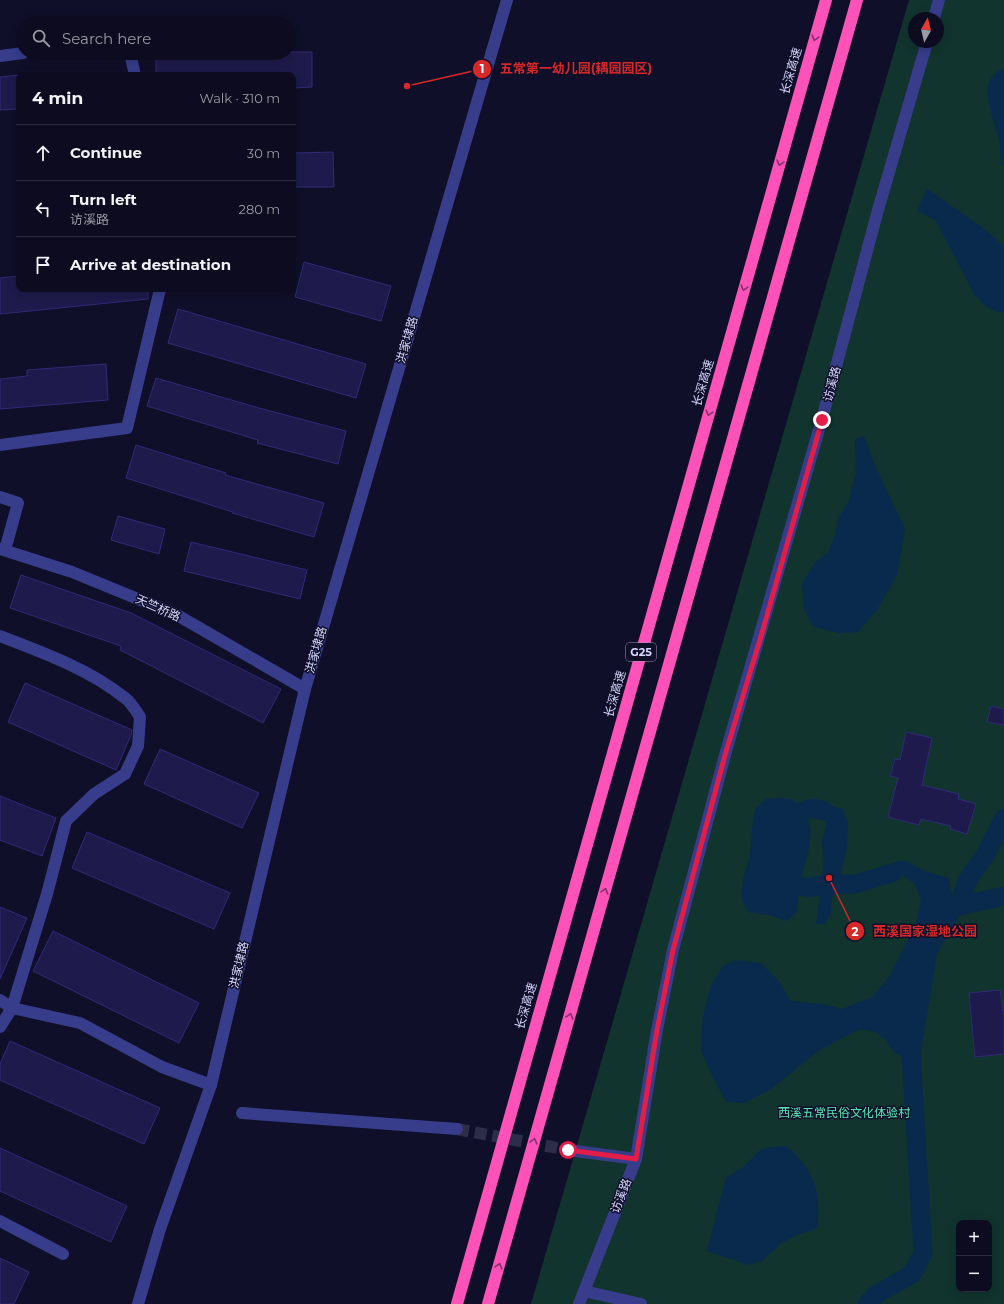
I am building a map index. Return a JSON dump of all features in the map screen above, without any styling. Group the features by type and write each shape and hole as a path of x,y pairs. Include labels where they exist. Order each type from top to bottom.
{"highway":[{"name":"长深高速","path":"457,1304 826,0"},
{"name":"G25","path":"488,1304 857,0"}],"street":[{"name":"洪家埭路","path":"138,1304 160,1229 211,1085 305,689 507,0"},
{"path":"936,12 940,0"},
{"name":"访溪路","path":"579,1304 636,1159 657,1030 673,950 725,755 762,633 822,420 878,210 925,48"},
{"path":"0,56 16,54"},
{"path":"132,60 134,72"},
{"path":"0,445 127,428 159,292"},
{"path":"0,497 18,502 2,550"},
{"name":"天竺桥路","path":"2,550 72,572 177,615 305,689"},
{"path":"0,636 52,656 100,681 126,698 140,717 138,746 125,774 94,794 66,821 47,894 12,1008 0,1028"},
{"path":"0,1000 12,1008 80,1023 162,1067 211,1085"},
{"path":"242,1114 457,1129"},
{"path":"568,1150 636,1159"},
{"path":"0,1221 63,1254"},
{"path":"584,1291 641,1304"}],"green space":[{"name":"西溪五常民俗文化体验村","path":"909,0 1004,0 1004,1304 531,1304"}],"water":[{"path":"1002,69 1004,70 1004,168 1002,165 997,131 988,101 989,82 994,75"},
{"path":"927,189 986,230 1004,246 1004,312 996,312 984,305 974,294 936,221 917,210"},
{"path":"864,436 874,463 905,529 897,575 877,610 858,632 839,633 813,627 804,609 802,584 815,562 828,553 835,535 838,518 848,503 856,473 855,439"},
{"path":"766,799 792,799 805,810 811,830 808,853 799,886 797,912 787,921 772,916 748,912 741,899 743,879 750,857 753,819 756,808"},
{"path":"824,804 842,809 848,822 847,847 840,879 832,897 831,913 825,924 816,924 824,863 822,841 826,826"},
{"path":"896,861 906,861 927,872 949,878 954,907 928,950 911,1062 893,1051 886,1040 876,1032 860,1029 821,1049 771,1089 745,1103 726,1102 701,1051 703,1017 710,987 722,967 735,960 761,963 778,980 791,1001 821,1004 842,1009 872,997 889,977 916,924 921,899 914,883 902,875 892,873 891,867"},
{"path":"786,1146 796,1154 803,1163 814,1182 818,1204 817,1228 797,1235 779,1245 763,1260 749,1265 707,1251 726,1177 742,1168 760,1150 771,1147"}],"building":[{"path":"296,52 312,52 312,87 296,88 296,72 156,72 156,60 296,60"},
{"path":"16,75 16,109 0,110 0,77"},
{"path":"333,152 334,187 296,187 296,153"},
{"path":"304,262 391,286 381,321 295,297"},
{"path":"16,276 16,292 148,292 148,299 0,314 0,278"},
{"path":"178,309 366,364 356,398 168,343"},
{"path":"106,364 108,400 0,409 0,379 27,376 27,370"},
{"path":"156,378 259,408 346,431 338,464 257,443 258,440 147,406"},
{"path":"136,445 226,473 225,475 324,503 314,537 232,513 233,512 126,478"},
{"path":"118,516 165,529 159,554 111,540"},
{"path":"191,542 307,570 300,599 184,571"},
{"path":"21,575 131,613 281,689 263,723 120,650 121,646 10,608"},
{"path":"25,683 132,730 116,770 8,722"},
{"path":"991,706 1004,709 1004,725 987,722"},
{"path":"906,732 932,738 922,785 959,794 958,799 976,804 967,834 950,829 951,826 921,819 919,825 888,817 898,778 890,776 895,759 900,760"},
{"path":"160,749 259,793 242,828 144,784"},
{"path":"0,796 56,818 42,856 0,840"},
{"path":"87,832 230,893 214,929 72,868"},
{"path":"0,907 27,918 0,979"},
{"path":"53,931 199,1003 179,1043 33,971"},
{"path":"1000,990 1004,1017 1004,1054 975,1057 969,993"},
{"path":"10,1041 160,1108 144,1144 0,1080 0,1064"},
{"path":"0,1148 127,1206 111,1242 0,1191"},
{"path":"0,1258 29,1272 14,1304 0,1304"}],"waterway":[{"path":"805,810 813,808 824,811"},
{"path":"959,906 967,881 986,854 1004,818"},
{"path":"799,886 811,888 821,885 855,884 892,873"},
{"path":"867,1304 877,1294 912,1274 923,1253 911,1053 928,950 954,907 1004,896"}],"tunnel":[{"path":"457,1129 568,1150"}],"place":[{"name":"五常第一幼儿园(耦园园区)","path":"407,86"},
{"name":"西溪国家湿地公园","path":"829,878"}],"route":[{"path":"568,1150 636,1159 657,1030 673,950 725,755 762,633 822,420"}]}
